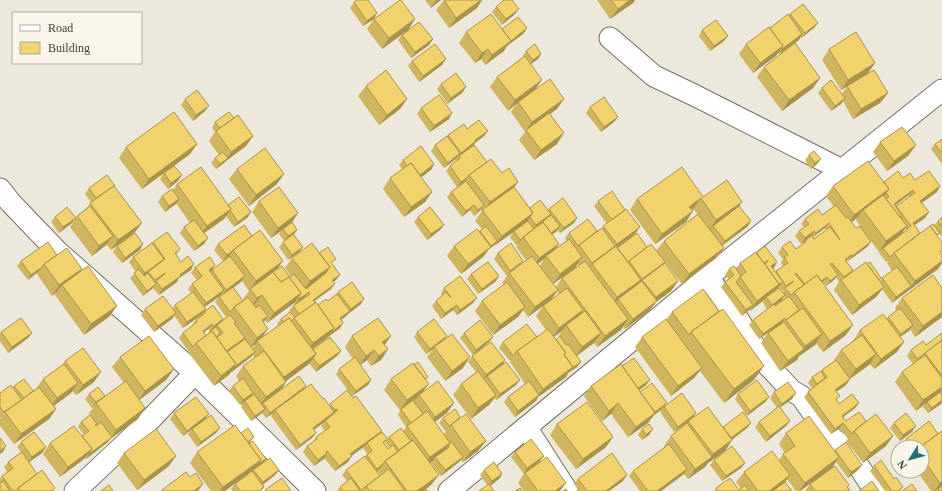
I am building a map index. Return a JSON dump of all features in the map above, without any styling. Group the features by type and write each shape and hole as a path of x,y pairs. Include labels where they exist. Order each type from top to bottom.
{"street":[{"path":"610,38 654,76 842,170"},
{"path":"450,491 708,277 942,90"},
{"path":"0,189 10,202 57,251 195,373 315,491"},
{"path":"708,277 738,319 763,360 792,391 801,396 832,438 848,450 875,491"},
{"path":"75,491 143,427 195,373"},
{"path":"526,427 567,491"}],"building":[{"path":"357,0 368,0 377,13 367,21 354,2"},
{"path":"400,0 415,19 389,38 374,19"},
{"path":"444,0 481,0 456,18"},
{"path":"504,0 512,0 519,9 506,19 496,7"},
{"path":"611,0 630,0 618,9"},
{"path":"803,4 818,23 805,33 790,14"},
{"path":"491,14 511,41 492,55 488,49 482,53 466,32"},
{"path":"788,14 802,34 782,49 783,46 770,28"},
{"path":"518,17 527,28 511,41 502,29"},
{"path":"716,20 728,36 714,46 702,30"},
{"path":"419,22 433,39 415,52 402,35"},
{"path":"769,27 783,46 760,63 746,44"},
{"path":"856,32 875,63 848,80 829,49"},
{"path":"795,43 820,78 789,100 764,67"},
{"path":"435,44 446,59 423,76 412,61"},
{"path":"535,44 541,54 533,60 526,51"},
{"path":"525,56 542,80 515,100 497,77"},
{"path":"386,70 407,99 387,115 366,86"},
{"path":"874,70 888,93 861,109 847,86"},
{"path":"456,73 466,87 451,98 441,84"},
{"path":"550,79 564,99 532,122 518,102"},
{"path":"831,80 845,98 835,106 822,88"},
{"path":"197,90 209,106 196,115 185,99"},
{"path":"439,95 452,113 434,126 421,108"},
{"path":"604,97 618,117 604,127 590,107"},
{"path":"174,112 197,144 149,179 126,147"},
{"path":"229,112 234,118 220,128 215,122"},
{"path":"549,113 564,133 541,150 526,130"},
{"path":"238,115 253,136 231,152 216,131"},
{"path":"479,120 488,131 475,140 476,141 461,153 448,135 464,124 467,129"},
{"path":"902,127 916,145 894,161 880,142"},
{"path":"447,136 460,153 448,163 435,145"},
{"path":"942,139 942,153 935,144"},
{"path":"474,145 487,162 461,182 450,166 460,158 459,156"},
{"path":"421,146 434,164 420,175 411,163 407,166 403,160"},
{"path":"265,148 284,174 256,195 237,169"},
{"path":"814,151 821,159 815,163 809,155"},
{"path":"223,152 228,158 220,164 215,158"},
{"path":"491,159 502,173 509,168 518,182 490,202 469,175"},
{"path":"868,161 889,189 854,215 833,186"},
{"path":"411,163 432,192 411,207 390,178"},
{"path":"174,166 182,175 171,183 164,173"},
{"path":"201,167 231,209 207,226 177,184"},
{"path":"682,167 703,197 727,180 742,202 716,220 701,198 689,207 693,211 662,234 637,199"},
{"path":"898,171 903,178 910,173 915,180 929,171 940,186 920,201 929,212 913,223 920,233 890,257 883,248 911,226 896,206 915,193 913,190 894,204 902,216 900,217 886,199 889,197 886,193 889,189 884,182"},
{"path":"107,175 115,186 96,198 89,188"},
{"path":"466,181 484,205 478,210 474,205 466,211 451,192"},
{"path":"114,186 142,223 118,240 90,203"},
{"path":"279,187 298,213 278,228 259,201"},
{"path":"514,187 533,213 502,236 482,210"},
{"path":"172,189 179,199 169,206 162,196"},
{"path":"612,191 625,210 612,220 598,201"},
{"path":"883,195 907,226 886,241 863,210"},
{"path":"239,197 251,212 238,222 228,205"},
{"path":"563,198 577,218 564,228 549,209"},
{"path":"540,200 551,214 536,225 530,217 533,213 530,208"},
{"path":"836,205 856,228 860,226 871,242 845,260 853,270 844,277 832,263 830,264 838,275 830,281 827,277 821,281 817,275 805,284 796,273 795,274 804,285 791,295 785,288 793,281 786,286 776,271 788,263 784,257 788,255 782,247 790,241 796,249 806,242 805,241 812,235 814,239 830,227 840,240 829,223 816,233 814,231 805,238 799,231 809,224 805,219 818,209 822,215"},
{"path":"90,206 113,236 99,246 77,216"},
{"path":"739,206 751,221 725,241 713,226"},
{"path":"67,207 76,218 63,227 55,217"},
{"path":"430,207 444,225 431,234 418,217"},
{"path":"626,209 640,227 617,244 603,226"},
{"path":"698,214 724,248 689,274 664,241"},
{"path":"551,215 560,226 551,233 543,222 540,224"},
{"path":"942,217 942,227 938,221"},
{"path":"588,219 597,231 578,246 569,233"},
{"path":"194,220 208,238 198,246 184,227"},
{"path":"528,221 534,229 520,240 514,231"},
{"path":"292,222 297,230 288,236 283,229"},
{"path":"543,222 559,244 539,258 523,237"},
{"path":"933,224 940,233 937,235 930,226"},
{"path":"244,225 252,236 227,255 218,244"},
{"path":"486,226 497,241 491,246 480,231"},
{"path":"930,226 942,242 942,251 940,252 942,255 942,261 915,281 894,253"},
{"path":"602,228 615,246 592,263 579,245"},
{"path":"477,229 491,247 468,264 454,246"},
{"path":"260,230 283,261 256,281 233,250"},
{"path":"167,232 180,249 175,253 181,262 188,256 194,264 180,275 181,276 162,289 156,281 165,273 155,280 148,272 165,259 153,242"},
{"path":"135,233 143,244 125,258 117,246"},
{"path":"637,233 647,247 628,262 617,248"},
{"path":"293,234 303,247 292,255 283,242"},
{"path":"569,239 582,257 560,274 546,256"},
{"path":"48,242 57,255 31,275 21,261"},
{"path":"152,243 164,259 145,273 133,257"},
{"path":"312,243 330,267 310,281 292,258"},
{"path":"511,243 523,261 510,271 498,253"},
{"path":"651,244 665,262 642,279 629,261"},
{"path":"616,246 641,280 617,297 592,264"},
{"path":"765,246 777,262 771,266 783,282 778,285 779,284 765,264 768,260 764,263 756,253"},
{"path":"328,247 336,259 331,262 340,275 332,280 335,284 313,300 315,303 299,314 293,306 310,294 309,292 299,299 298,298 301,293 289,277 281,282 273,272 282,266 290,277 294,274 306,289 327,272 330,267 319,253"},
{"path":"67,248 82,269 59,285 44,264"},
{"path":"756,252 779,284 757,301 740,277 746,272 740,263"},
{"path":"230,256 245,276 226,290 212,270"},
{"path":"532,256 558,290 535,307 509,273"},
{"path":"210,257 215,265 209,270 224,290 206,303 192,284 202,276 195,267"},
{"path":"585,261 628,319 605,336 562,278"},
{"path":"488,262 499,276 482,289 471,274"},
{"path":"866,262 884,287 859,305 841,280"},
{"path":"870,262 881,278 879,280 867,264"},
{"path":"665,263 678,281 656,297 642,280"},
{"path":"88,266 117,306 91,324 62,285"},
{"path":"734,266 741,276 736,282 753,305 746,310 725,282 734,275 729,269"},
{"path":"897,267 911,286 896,297 882,278"},
{"path":"139,269 144,276 148,273 156,284 147,291 134,273"},
{"path":"273,272 281,282 289,277 301,293 274,313 262,295 257,298 250,289"},
{"path":"817,275 853,325 830,341 794,292"},
{"path":"933,275 942,288 942,312 923,326 902,298"},
{"path":"460,276 477,298 460,310 457,305 445,313 436,301 446,292 451,297 444,288"},
{"path":"642,281 657,301 633,319 618,299"},
{"path":"352,282 364,299 351,309 338,292"},
{"path":"507,282 525,307 500,325 482,301"},
{"path":"233,287 243,301 234,307 230,312 219,297"},
{"path":"567,288 583,310 559,328 543,306"},
{"path":"779,288 785,295 772,305 766,297"},
{"path":"703,289 719,311 689,335 672,312"},
{"path":"193,292 206,309 187,322 175,305"},
{"path":"337,294 350,311 340,318 343,323 332,332 334,328 318,305 326,299 328,301"},
{"path":"163,296 176,313 158,326 145,309"},
{"path":"789,296 799,310 763,334 753,320 774,304 775,306"},
{"path":"248,297 256,308 259,305 268,316 262,320 268,329 257,338 234,307"},
{"path":"316,302 334,328 313,343 294,318"},
{"path":"213,305 223,319 214,326 212,324 203,331 206,336 193,347 183,333 197,322 196,320"},
{"path":"803,308 822,334 805,346 786,320"},
{"path":"900,308 913,325 901,334 888,317"},
{"path":"723,309 764,366 734,389 691,332"},
{"path":"585,311 601,333 582,347 566,325"},
{"path":"290,312 295,317 292,321 289,318 283,322 281,319"},
{"path":"883,314 904,342 881,359 860,330"},
{"path":"230,315 236,322 234,323 245,338 226,351 217,337 223,333 217,325"},
{"path":"21,318 32,333 12,347 1,332"},
{"path":"289,318 316,354 284,377 257,341"},
{"path":"378,318 391,336 382,342 388,349 379,356 374,350 366,356 352,336"},
{"path":"434,319 447,336 430,349 417,332"},
{"path":"666,319 702,368 678,386 642,337"},
{"path":"480,320 493,337 476,350 464,333"},
{"path":"784,322 804,349 788,361 768,333"},
{"path":"527,324 537,337 517,351 513,356 503,342"},
{"path":"216,327 220,333 216,337 212,331 210,333 210,331"},
{"path":"548,329 566,353 564,354 573,367 543,389 517,351"},
{"path":"212,331 236,364 221,376 196,343"},
{"path":"942,333 942,340 917,359 911,350 923,341 926,345"},
{"path":"452,334 470,357 452,371 434,347"},
{"path":"862,335 876,354 856,369 841,350"},
{"path":"149,336 174,369 145,391 120,357"},
{"path":"560,336 581,362 572,368 573,367 564,355 566,353 556,340"},
{"path":"330,337 341,351 319,366 313,358 316,354 313,349"},
{"path":"245,339 255,352 234,367 236,364 227,352"},
{"path":"942,340 942,376 925,353"},
{"path":"491,342 505,360 486,375 472,356"},
{"path":"83,348 101,372 83,385 65,361"},
{"path":"264,351 286,382 266,397 243,366"},
{"path":"925,355 942,378 942,387 923,400 902,372"},
{"path":"355,357 371,380 356,391 339,369"},
{"path":"634,358 650,380 638,388 622,366"},
{"path":"836,360 850,379 835,390 840,396 836,399 839,404 852,394 859,403 842,416 846,421 859,412 866,421 852,434 843,423 835,429 808,392 827,377 822,370"},
{"path":"418,362 428,377 425,379 414,365"},
{"path":"506,362 520,380 500,394 487,376"},
{"path":"413,363 429,384 407,400 391,379"},
{"path":"64,364 78,383 57,398 43,379"},
{"path":"621,364 655,413 636,427 618,403 609,411 591,386"},
{"path":"478,371 496,395 478,408 461,384"},
{"path":"821,371 825,378 817,384 812,377"},
{"path":"299,376 306,386 270,413 263,403"},
{"path":"243,378 253,393 243,400 233,386"},
{"path":"24,379 33,391 24,398 14,386"},
{"path":"757,380 769,397 750,411 738,394"},
{"path":"126,381 145,408 116,430 96,403"},
{"path":"438,381 454,403 435,417 419,395"},
{"path":"529,381 539,395 518,411 508,397"},
{"path":"788,382 796,393 782,404 774,392"},
{"path":"652,383 667,403 655,412 640,392"},
{"path":"311,384 334,412 313,428 316,433 300,445 275,410"},
{"path":"11,385 22,400 4,412 0,407 0,393"},
{"path":"39,387 56,409 21,434 5,412"},
{"path":"98,387 105,396 96,402 89,394"},
{"path":"347,390 353,398 356,396 382,431 350,454 352,456 339,466 327,451 327,453 318,460 307,446 317,439 316,437 330,427 325,421 338,410 335,410 330,404"},
{"path":"940,392 942,395 942,400 932,408 927,402"},
{"path":"682,393 696,413 678,427 664,407"},
{"path":"254,394 265,409 255,416 245,401"},
{"path":"196,397 209,414 187,431 174,413"},
{"path":"413,400 423,414 411,423 401,409"},
{"path":"587,402 613,437 583,459 557,424"},
{"path":"779,406 790,421 770,436 759,422"},
{"path":"708,407 732,440 713,454 688,421"},
{"path":"455,409 460,417 449,426 443,418"},
{"path":"427,411 450,443 430,457 407,426"},
{"path":"743,412 751,423 731,438 723,427"},
{"path":"906,413 916,426 903,435 894,423"},
{"path":"466,414 486,441 470,452 451,425"},
{"path":"876,414 893,436 870,453 854,431"},
{"path":"90,415 97,424 95,425 96,426 101,422 112,437 89,454 92,449 82,436 89,431 81,422"},
{"path":"211,415 220,428 201,442 192,429"},
{"path":"809,416 839,457 805,483 783,454 795,446 786,433"},
{"path":"929,421 938,434 930,440 906,439"},
{"path":"687,423 712,457 695,469 671,436"},
{"path":"649,424 653,429 646,435 642,429"},
{"path":"235,425 261,460 223,487 197,452"},
{"path":"74,426 92,449 68,467 50,443"},
{"path":"248,428 254,437 248,442 241,433"},
{"path":"401,428 411,441 399,450 389,437"},
{"path":"156,429 176,456 144,480 124,453"},
{"path":"942,431 942,481 940,483 930,469 930,440"},
{"path":"34,432 46,447 32,457 21,442"},
{"path":"382,432 388,439 383,442 388,449 393,445 398,452 377,469 367,455 372,451 367,443"},
{"path":"0,438 6,446 0,451"},
{"path":"531,439 544,456 527,468 515,452"},
{"path":"413,440 439,475 417,491 407,491 385,461"},
{"path":"253,441 266,459 258,464 261,460 249,444"},
{"path":"451,441 463,457 445,470 435,457 448,448"},
{"path":"846,442 862,465 851,472 835,450"},
{"path":"669,444 687,469 657,491 648,491 633,471"},
{"path":"732,446 745,463 726,476 714,460"},
{"path":"772,451 790,475 769,491 758,491 744,472"},
{"path":"22,452 37,474 13,491 2,476 13,468 8,462"},
{"path":"612,453 627,475 606,491 587,491 578,479"},
{"path":"365,456 380,476 361,490 346,470"},
{"path":"547,457 566,483 555,491 538,491 525,473"},
{"path":"270,458 279,470 263,482 253,470"},
{"path":"881,460 890,473 890,479 897,479 903,487 898,491 892,491 874,466"},
{"path":"494,462 502,474 492,481 484,470"},
{"path":"835,466 849,485 847,487 850,491 815,491 810,484"},
{"path":"389,469 405,491 370,491 366,486"},
{"path":"42,470 55,488 52,491 21,491 18,488"},
{"path":"252,471 264,487 259,491 240,491 235,484"},
{"path":"186,472 190,477 196,473 203,484 194,491 162,491 162,490"},
{"path":"282,478 291,491 265,490"},
{"path":"351,478 360,491 343,491 340,487"},
{"path":"730,478 739,490 745,485 749,491 718,491 716,488"},
{"path":"3,481 10,491 0,491 0,483"},
{"path":"872,481 879,491 859,491"},
{"path":"785,482 792,491 773,491"},
{"path":"489,484 494,491 479,491"},
{"path":"912,484 917,491 902,491"},
{"path":"109,485 113,491 101,491"},
{"path":"942,486 942,491 939,491 938,489"},
{"path":"520,488 522,491 515,491"}]}
